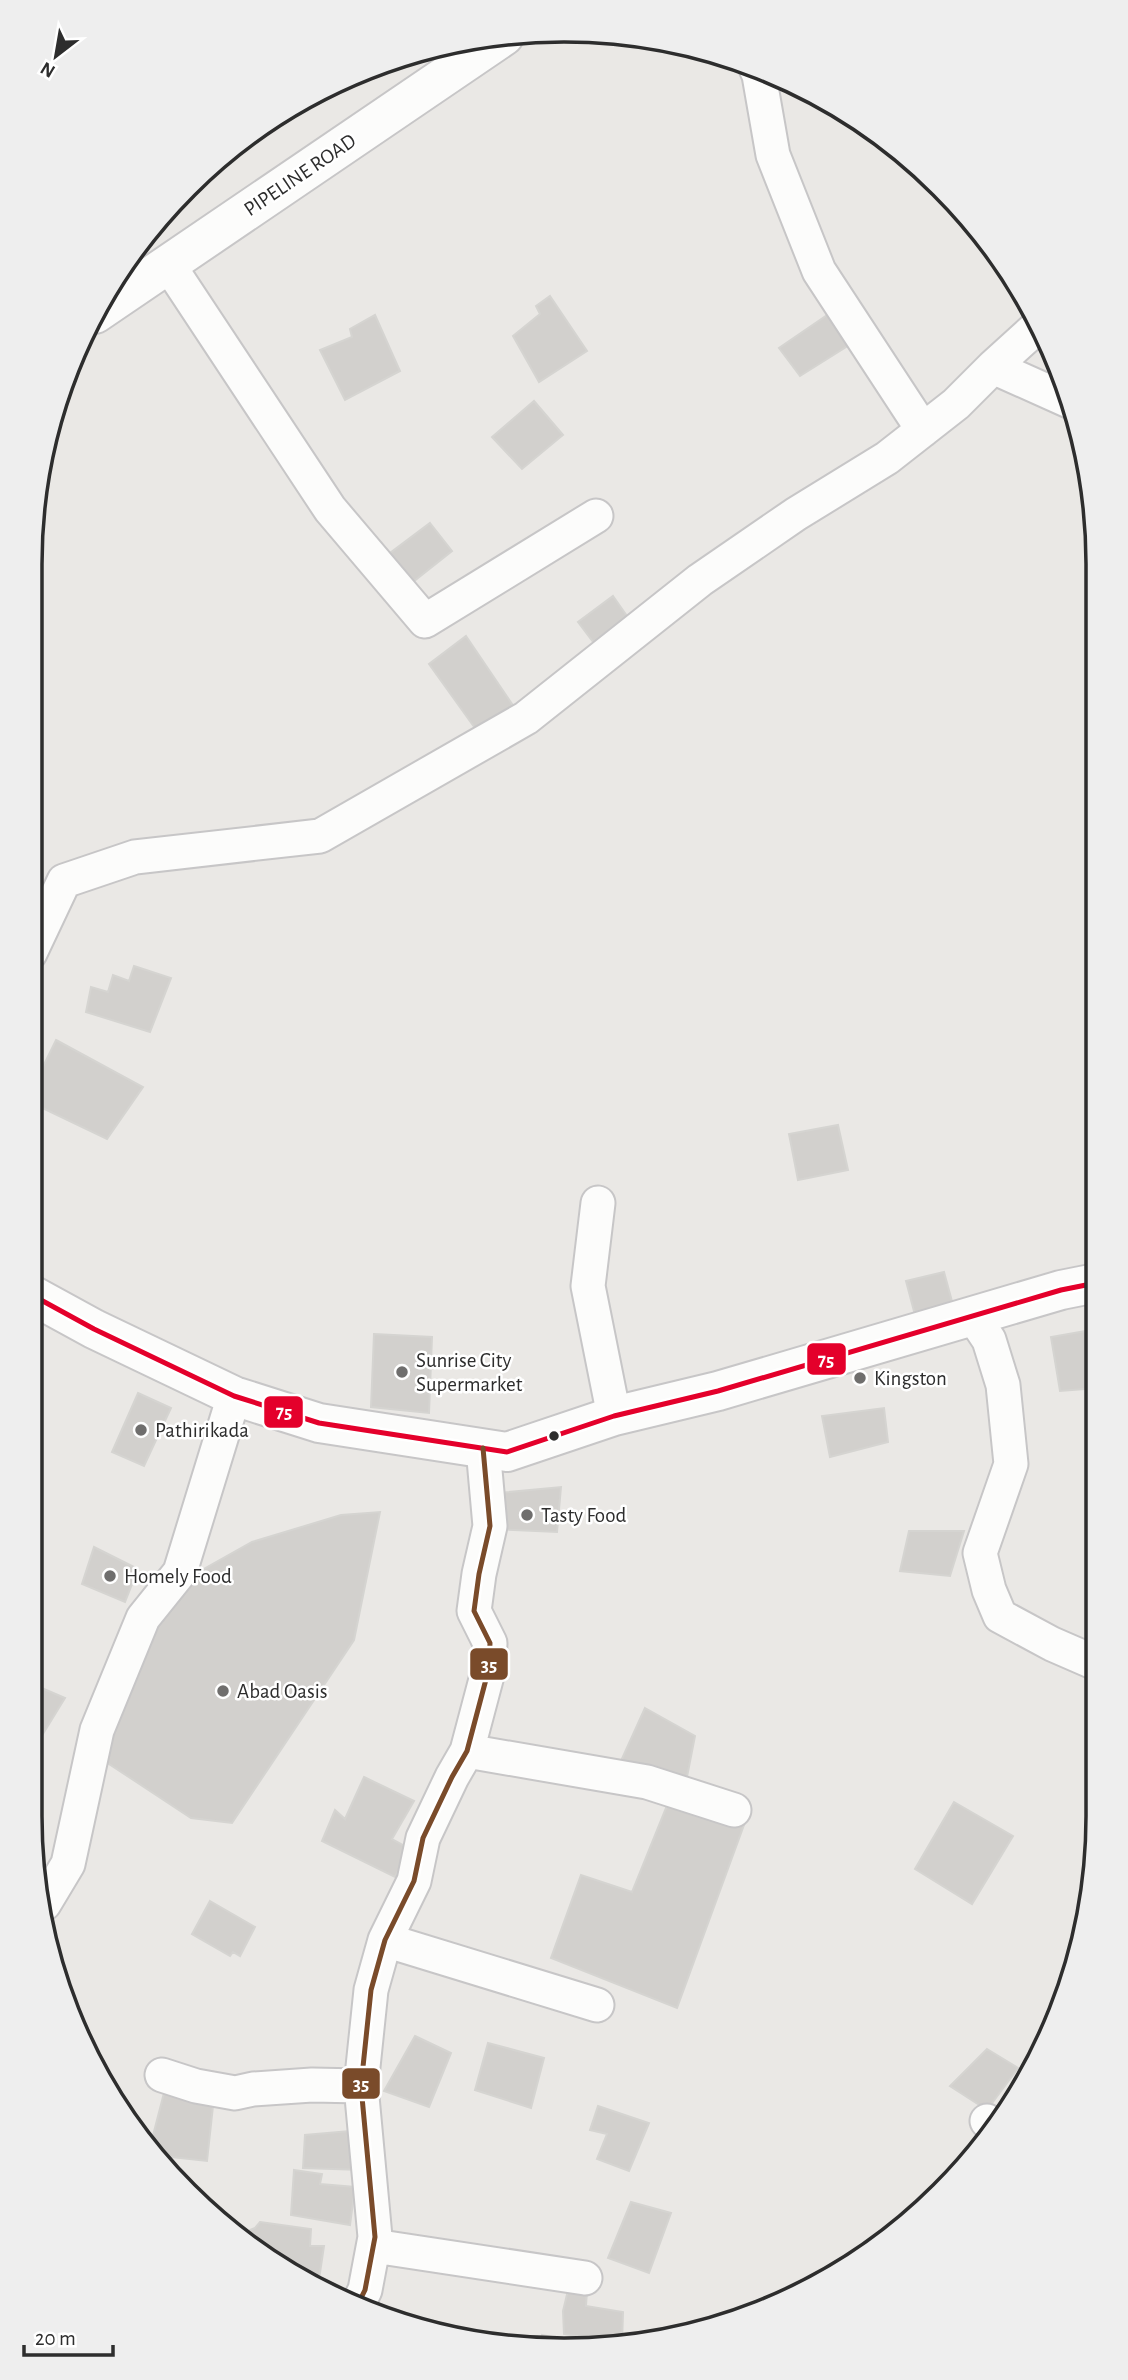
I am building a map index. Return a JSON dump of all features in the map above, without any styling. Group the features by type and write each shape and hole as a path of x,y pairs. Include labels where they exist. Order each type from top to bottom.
{"main road":[{"name":"PIPELINE ROAD","path":"113,302 487,48"},
{"path":"42,1301 94,1329 234,1396 319,1423 507,1452 614,1416 718,1391 1061,1290 1086,1285"}],"street":[{"path":"760,80 773,155 819,271 923,430"},
{"path":"168,264 330,509 425,621 596,516"},
{"path":"42,928 64,881 135,857 320,836 526,718 700,580 796,514 887,458 956,404 1031,332"},
{"path":"993,367 1058,396"},
{"path":"598,1203 588,1286 614,1416"},
{"path":"973,1316 989,1340 1003,1385 1011,1464 980,1553 989,1590 1000,1616 1086,1659"},
{"path":"48,1897 68,1864 97,1730 144,1618 180,1572 234,1396"},
{"path":"362,2297 375,2237 361,2086 371,1990 385,1940 414,1881 423,1838 467,1751 489,1668 490,1643 474,1611 478,1574 490,1526 483,1448"},
{"path":"467,1751 647,1782 734,1810"},
{"path":"385,1940 597,2005"},
{"path":"162,2075 196,2086 235,2093 253,2089 312,2085 361,2086"},
{"path":"374,2246 585,2278"}],"building":[{"path":"550,296 587,351 539,382 513,336 540,314 536,306"},
{"path":"830,313 854,342 800,376 779,348"},
{"path":"375,315 400,371 345,400 320,350 352,337 350,329"},
{"path":"534,401 563,435 522,469 492,437"},
{"path":"430,523 452,551 409,585 386,556"},
{"path":"613,596 634,626 600,651 578,622"},
{"path":"466,636 514,707 477,731 429,664"},
{"path":"134,966 171,978 150,1032 86,1012 91,987 108,992 113,975 129,981"},
{"path":"56,1040 143,1087 107,1139 42,1108 42,1069"},
{"path":"838,1125 848,1170 798,1180 789,1134"},
{"path":"944,1272 953,1305 915,1315 906,1281"},
{"path":"1086,1331 1086,1389 1060,1391 1051,1337"},
{"name":"Sunrise City Supermarket","path":"374,1334 432,1337 429,1413 371,1407"},
{"name":"Pathirikada","path":"138,1393 171,1408 144,1466 112,1452"},
{"path":"884,1408 888,1442 830,1457 822,1416"},
{"name":"Tasty Food","path":"561,1487 557,1532 494,1529 499,1493"},
{"name":"Abad Oasis","path":"380,1512 354,1640 232,1823 191,1818 100,1758 149,1628 186,1579 252,1542 341,1515"},
{"path":"909,1531 964,1531 950,1576 900,1571"},
{"name":"Homely Food","path":"94,1547 138,1569 125,1602 82,1584"},
{"path":"42,1688 65,1698 42,1735"},
{"path":"645,1708 695,1736 686,1782 620,1763"},
{"path":"364,1777 414,1801 392,1839 410,1849 395,1877 322,1841 335,1810 345,1819"},
{"path":"954,1802 1013,1836 972,1904 915,1869"},
{"path":"668,1803 744,1825 677,2008 551,1958 581,1875 632,1892"},
{"path":"210,1901 255,1927 240,1956 233,1952 230,1956 192,1934"},
{"path":"415,2036 451,2053 429,2107 384,2091"},
{"path":"488,2043 544,2058 531,2108 475,2090"},
{"path":"987,2049 1018,2068 987,2110 950,2086"},
{"path":"164,2093 213,2106 207,2161 169,2157 153,2137"},
{"path":"598,2106 649,2123 629,2171 597,2159 607,2134 590,2130"},
{"path":"361,2130 362,2170 303,2168 305,2135"},
{"path":"294,2170 322,2174 320,2184 355,2187 350,2225 291,2215"},
{"path":"631,2202 671,2213 649,2273 608,2258"},
{"path":"260,2222 311,2229 310,2246 324,2246 319,2277 250,2233"},
{"path":"569,2286 587,2291 586,2306 623,2312 622,2335 584,2337 564,2334 563,2311"}],"transit line":[{"name":"75","path":"42,1301 94,1329 234,1396 319,1423 507,1452 614,1416 718,1391 1061,1290 1086,1285"},
{"name":"35","path":"362,2297 375,2237 361,2086 371,1990 385,1940 414,1881 423,1838 467,1751 489,1668 490,1643 474,1611 490,1526 483,1448"}],"place":[{"name":"Sunrise City Supermarket","path":"402,1372"},
{"name":"Kingston","path":"860,1378"},
{"name":"Pathirikada","path":"141,1430"},
{"name":"Tasty Food","path":"527,1515"},
{"name":"Homely Food","path":"110,1576"},
{"name":"Abad Oasis","path":"223,1691"}]}
